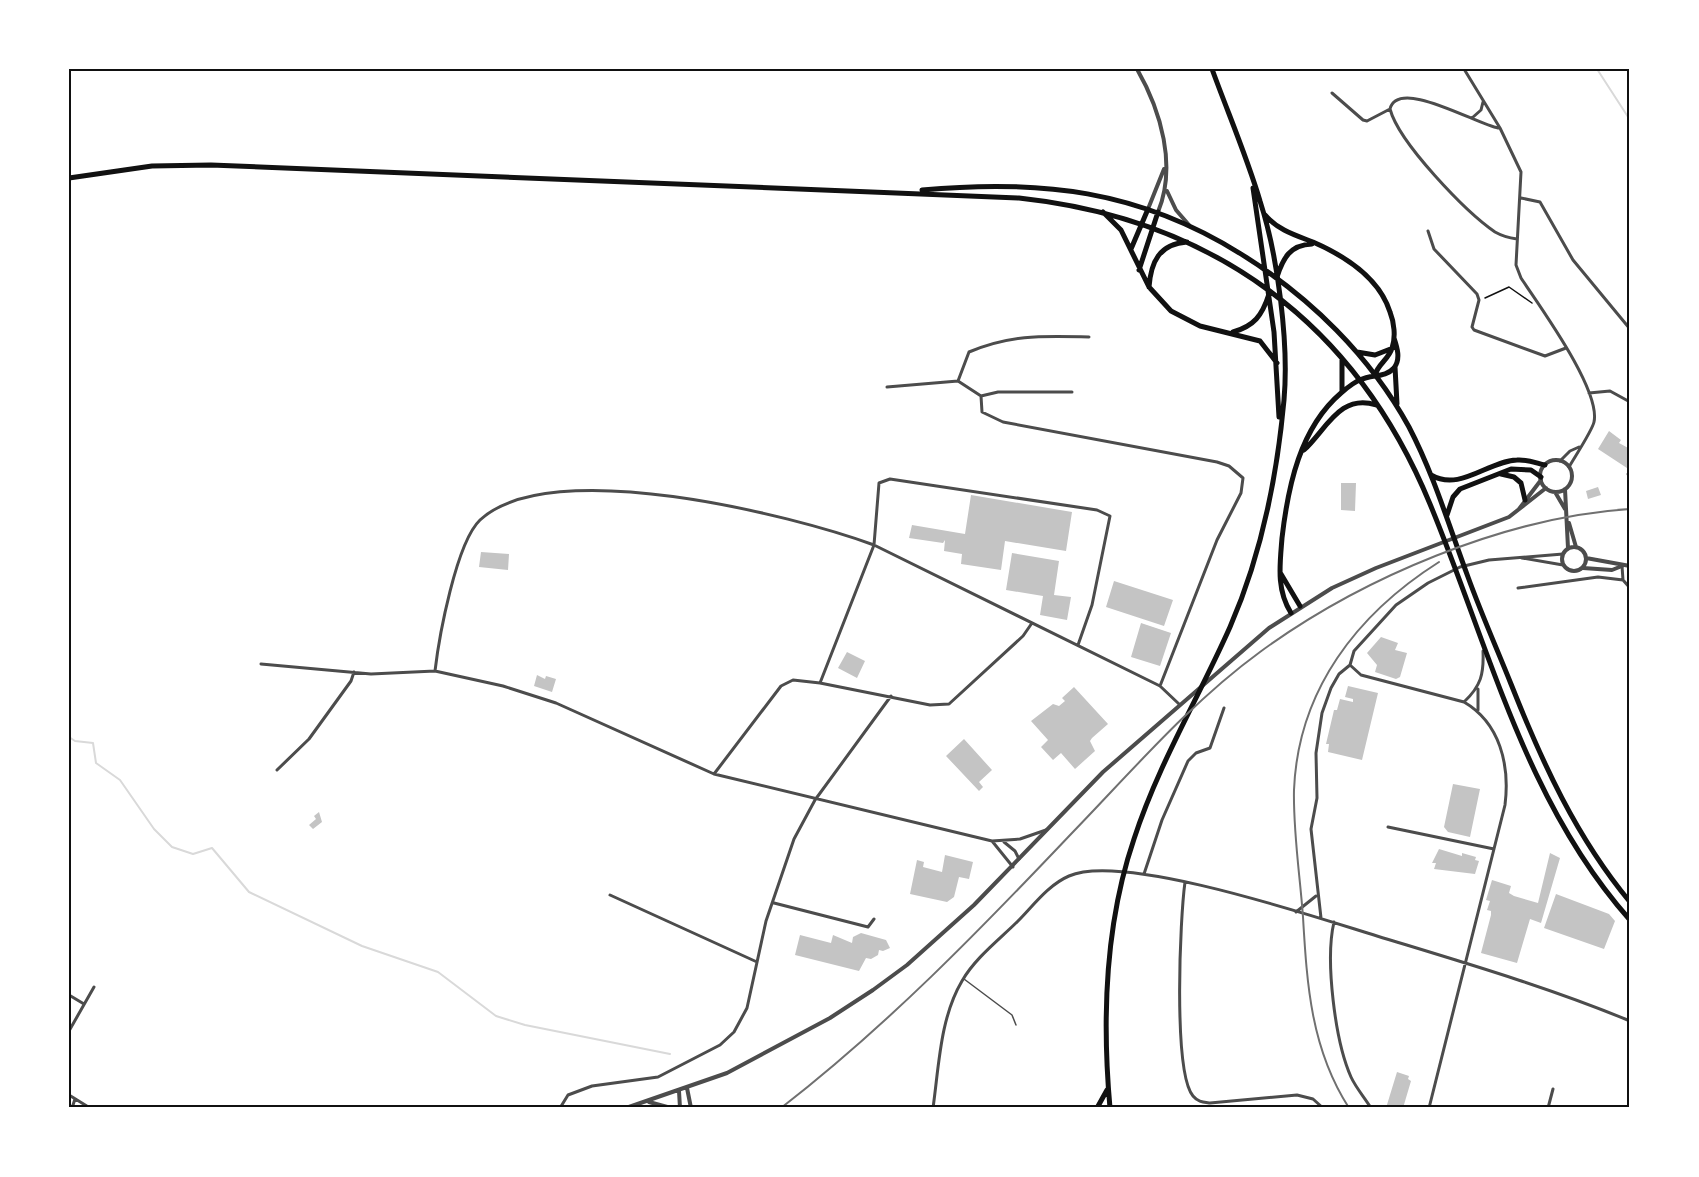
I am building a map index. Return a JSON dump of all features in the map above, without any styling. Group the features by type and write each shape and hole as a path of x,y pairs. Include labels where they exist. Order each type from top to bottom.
{"main road":[{"path":"1110,1108 1107,996 1111,951 1128,857 1143,814 1242,596 1265,522 1280,424 1284,378 1277,279 1264,214 1212,69"},
{"path":"69,177 152,166 211,165 1019,198 1102,211 1142,223 1188,242 1250,276 1297,312 1342,358 1377,406 1418,476 1483,649 1526,755 1545,794 1590,869 1630,920"},
{"path":"1253,184 1270,293 1280,424"},
{"path":"906,192 1009,185 1038,186 1082,191 1158,212 1189,225 1246,257 1294,291 1356,351 1397,408 1431,475 1468,578 1552,783 1600,862 1630,902"},
{"path":"1131,249 1148,209"},
{"path":"1102,211 1121,230 1139,271 1149,287 1171,311 1200,326 1260,341 1277,363"},
{"path":"1139,271 1151,227 1158,212"},
{"path":"1264,214 1280,229 1350,261 1376,286 1387,301 1398,357 1395,367 1397,408"},
{"path":"1149,287 1153,264 1158,254 1175,243 1188,242"},
{"path":"1277,279 1286,254 1305,244 1317,244"},
{"path":"1232,333 1248,328 1258,319 1270,293"},
{"path":"1375,375 1393,348 1394,338"},
{"path":"1356,351 1375,355 1393,348"},
{"path":"1341,393 1342,358"},
{"path":"1291,613 1281,593 1280,573 1288,490 1314,425 1341,393 1359,380 1386,374 1395,367"},
{"path":"1303,452 1348,404 1360,401 1377,406"},
{"path":"1431,475 1440,480 1455,480 1515,460 1545,465"},
{"path":"1447,517 1452,497 1460,489 1522,468 1541,479"},
{"path":"1499,474 1514,477 1521,483 1525,500"},
{"path":"1280,573 1300,606"},
{"path":"1097,1108 1108,1088"}],"street":[{"path":"1137,69 1159,115 1164,137 1166,190 1158,212"},
{"path":"1464,69 1500,129 1521,172 1516,265 1521,278 1566,348 1589,393 1594,410 1594,423 1569,467 1571,481 1565,489 1554,492"},
{"path":"1332,93 1362,120 1367,121 1389,110 1396,100 1404,97 1426,101 1500,129"},
{"path":"1470,118 1482,110 1484,101"},
{"path":"1389,110 1405,137 1450,192 1496,232 1517,239"},
{"path":"1148,209 1165,166"},
{"path":"1166,190 1176,210 1189,225"},
{"path":"1521,198 1540,202 1573,260 1630,329"},
{"path":"1428,231 1434,249 1477,294 1479,300 1472,327 1474,330 1545,356 1566,348"},
{"path":"958,381 969,352 997,340 1030,335 1089,337"},
{"path":"887,387 958,381 981,396 998,392 1072,392"},
{"path":"1589,393 1610,391 1630,402"},
{"path":"981,396 982,412 1003,422 1217,462 1229,466 1243,478 1241,493 1217,540 1160,686"},
{"path":"1560,461 1570,451 1579,447"},
{"path":"1519,510 1541,479 1545,465 1552,461 1560,461 1569,467"},
{"path":"820,683 874,545 879,483 890,479 1097,510 1110,516 1092,605 1078,645"},
{"path":"1541,479 1546,488 1554,492 1566,510"},
{"path":"626,1108 727,1073 764,1055 873,990 933,943 1019,861 1103,772 1243,648 1300,606 1376,568 1487,526 1519,510 1546,488"},
{"path":"1565,489 1566,510 1576,548"},
{"path":"435,671 439,636 468,534 481,519 500,507 520,500 548,494 589,492 691,498 791,518 874,545 1160,686 1179,704"},
{"path":"1563,565 1563,554 1568,548 1568,520"},
{"path":"1568,548 1583,551 1586,558 1582,568"},
{"path":"1321,918 1311,829 1317,798 1318,738 1331,688 1339,674 1350,665 1353,651 1396,605 1428,583 1460,567 1490,560 1563,554"},
{"path":"1521,558 1563,565 1572,572 1582,568 1612,570 1622,566"},
{"path":"1586,558 1630,566"},
{"path":"1622,566 1623,580 1630,588"},
{"path":"1518,588 1598,578 1623,580"},
{"path":"714,774 781,686 793,680 820,683 930,705 949,704 1023,636 1032,623"},
{"path":"1478,710 1478,688 1484,673 1483,649"},
{"path":"261,664 354,672 435,671 503,686 556,703 714,774 815,800 992,840 1003,841 1048,830"},
{"path":"1350,665 1361,675 1464,702 1478,710 1489,721 1497,738 1506,777 1505,805 1429,1108"},
{"path":"277,770 309,739 351,681 354,672"},
{"path":"1464,702 1478,688"},
{"path":"560,1108 567,1095 592,1086 658,1077 720,1045 742,1020 766,921 794,839 815,800 891,696"},
{"path":"1144,874 1162,820 1188,760 1196,753 1210,748 1224,708"},
{"path":"1388,827 1494,849"},
{"path":"992,840 1013,867"},
{"path":"1003,841 1016,851 1019,861"},
{"path":"933,1108 945,1026 953,1000 963,979 1049,889 1068,876 1090,871 1144,874 1185,882 1321,918 1466,963 1630,1021"},
{"path":"1185,882 1179,936 1179,976 1188,1084 1192,1095 1199,1101 1210,1103 1297,1095 1313,1099 1323,1108"},
{"path":"610,895 757,962"},
{"path":"1296,912 1317,896"},
{"path":"774,903 868,927 874,919"},
{"path":"1334,922 1331,936 1335,1025 1351,1078 1371,1108"},
{"path":"69,1030 94,987"},
{"path":"69,994 84,1004"},
{"path":"687,1088 691,1108"},
{"path":"1548,1108 1553,1089"},
{"path":"679,1091 680,1108"},
{"path":"69,1095 90,1108"},
{"path":"72,1108 75,1099"},
{"path":"1233,1101 1234,1108"},
{"path":"648,1102 672,1108"}],"lane":[{"path":"963,979 1012,1015 1016,1025"}],"path":[{"path":"1479,300 1509,287 1541,308"}],"building":[{"path":"1609,431 1621,440 1619,443 1630,449 1630,470 1598,449"},
{"path":"1341,483 1356,483 1355,511 1341,510"},
{"path":"1598,487 1601,495 1588,499 1586,491"},
{"path":"971,495 1072,512 1066,551 1005,541 1001,570 961,564 962,554 944,551 945,540 943,543 909,538 912,525 965,534"},
{"path":"481,552 509,554 508,570 479,567"},
{"path":"1012,553 1059,561 1054,595 1071,597 1067,620 1040,615 1043,596 1006,590"},
{"path":"1114,581 1173,600 1164,626 1106,607"},
{"path":"1141,623 1171,633 1160,666 1131,657"},
{"path":"1381,637 1398,643 1395,650 1407,653 1400,677 1396,679 1375,672 1377,665 1367,653"},
{"path":"847,652 865,661 857,678 838,668"},
{"path":"537,675 545,679 546,676 556,679 552,692 534,686"},
{"path":"1348,686 1378,693 1362,760 1328,752 1329,744 1326,744 1334,710 1337,710 1340,699 1353,702 1353,699 1345,697"},
{"path":"1074,687 1108,724 1090,741 1095,751 1075,769 1061,753 1053,760 1041,747 1048,740 1031,721 1053,704 1059,706 1065,701 1062,698"},
{"path":"964,739 992,770 979,782 983,787 979,791 946,756"},
{"path":"1453,784 1480,789 1470,837 1448,832 1444,827"},
{"path":"319,812 322,822 313,829 309,825 316,819 314,816"},
{"path":"1439,849 1462,856 1462,853 1476,857 1475,860 1479,861 1475,874 1434,869 1436,863 1432,863"},
{"path":"1550,853 1560,858 1541,923 1530,919 1517,963 1481,953 1491,915 1491,911 1487,910 1490,901 1486,900 1492,880 1511,886 1509,893 1514,896 1538,903"},
{"path":"945,855 973,862 969,879 959,877 954,897 947,902 910,894 917,860 924,862 923,867 942,872"},
{"path":"1556,894 1609,914 1615,921 1604,949 1544,928"},
{"path":"861,933 886,940 890,948 879,950 878,955 871,959 866,958 859,971 795,955 800,935 831,943 833,935 852,943 853,937"},
{"path":"1397,1072 1409,1076 1408,1079 1411,1081 1403,1108 1386,1108"}],"waterway":[{"path":"1597,69 1630,120"},
{"path":"69,737 75,741 93,743 96,763 120,780 154,829 172,847 193,854 212,848 249,892 362,946 438,972 496,1016 525,1025 670,1054"}],"railway":[{"path":"781,1108 858,1044 932,976 1186,715 1260,652 1343,600 1388,576 1436,556 1485,538 1534,524 1582,514 1630,509"},
{"path":"1349,1108 1326,1063 1309,992 1295,822 1294,790 1298,754 1307,720 1320,688 1337,658 1382,606 1439,562"}]}
